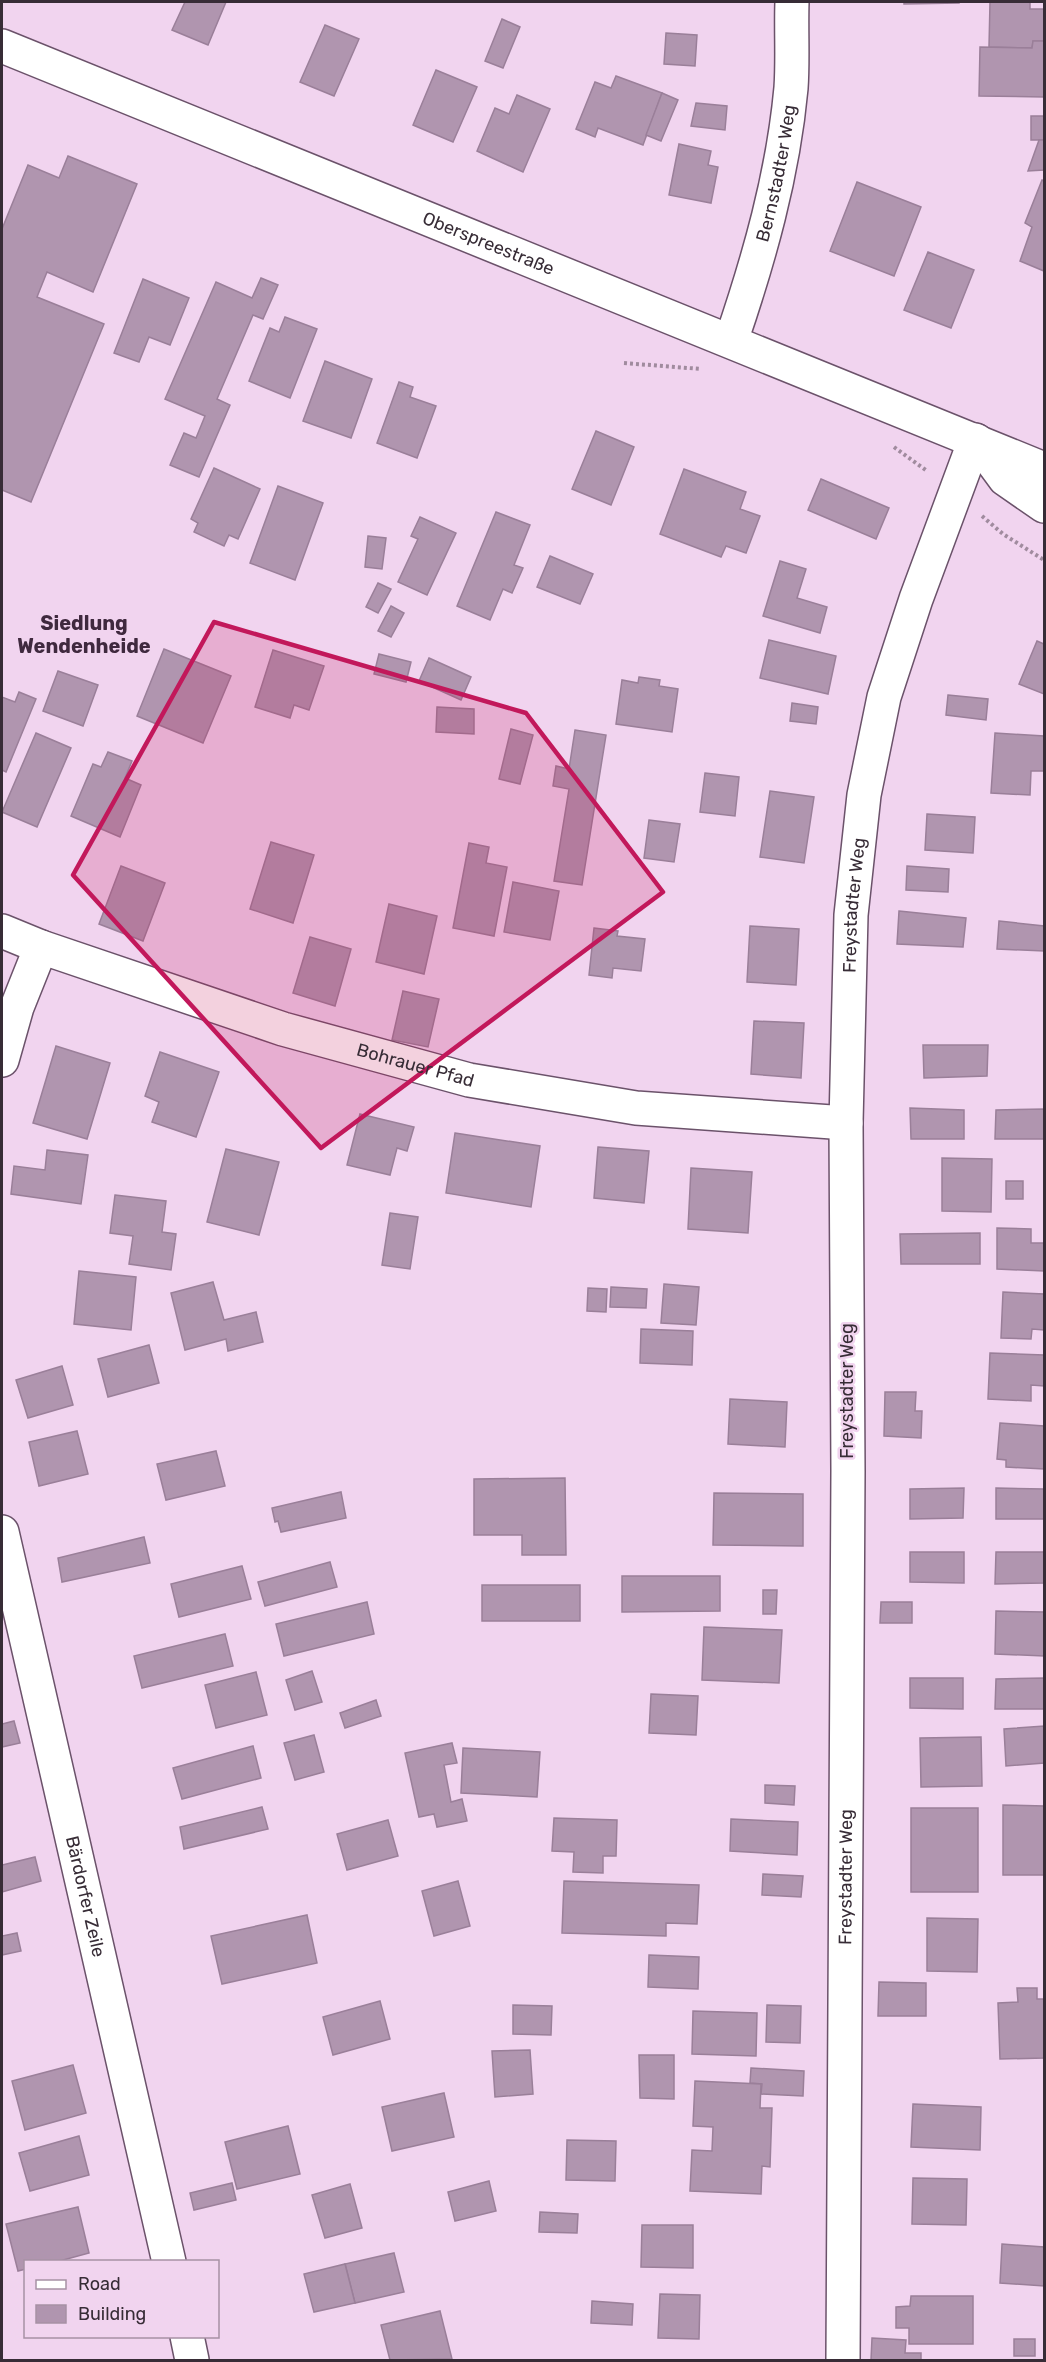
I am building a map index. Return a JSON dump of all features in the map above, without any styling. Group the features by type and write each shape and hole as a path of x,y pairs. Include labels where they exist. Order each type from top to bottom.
{"street":[{"name":"Bernstadter Weg","path":"731,341 755,269 778,172 791,88 792,2"},
{"name":"Oberspreestraße","path":"2,46 1044,469"},
{"name":"Freystadter Weg","path":"843,2361 848,1471 846,1123 851,915 864,795 884,697 916,599 975,440"},
{"path":"975,440 1005,479 1044,506"},
{"name":"Bohrauer Pfad","path":"2,930 41,947 283,1029 469,1080 636,1108 846,1123"},
{"path":"2,1060 17,1006 41,947"},
{"name":"Bärdorfer Zeile","path":"2,1532 170,2260"},
{"path":"187,2338 192,2361"}],"path":[{"path":"624,363 705,369"},
{"path":"955,492 1003,534 1044,560"}],"highlighted area":[{"path":"214,622 526,713 663,892 321,1148 73,875"}],"building":[{"path":"185,2 226,2 208,45 172,30"},
{"path":"904,2 959,2 959,3 904,4"},
{"path":"990,2 1030,2 1030,9 1044,9 1044,41 1033,41 1032,48 989,47"},
{"path":"502,19 520,27 503,68 485,61"},
{"path":"325,25 359,39 334,96 300,82"},
{"path":"666,33 697,35 695,66 664,64"},
{"path":"1033,41 1044,41 1044,97 979,96 980,47 1032,48"},
{"path":"436,70 477,87 453,142 413,125"},
{"path":"616,76 662,93 643,145 598,128 595,137 576,129 595,82 611,88"},
{"path":"662,93 678,100 661,141 646,135"},
{"path":"517,95 550,109 523,172 477,151 495,108 509,114"},
{"path":"696,103 727,106 725,130 691,126"},
{"path":"1031,116 1044,116 1044,140 1031,140"},
{"path":"1039,140 1044,140 1044,170 1028,171"},
{"path":"679,144 711,151 708,165 718,167 711,203 669,195"},
{"path":"68,156 137,184 93,292 47,272 37,297 104,324 31,502 2,490 2,229 28,165 59,178"},
{"path":"1042,180 1044,181 1044,271 1020,261 1032,227 1025,223"},
{"path":"857,182 921,207 894,276 830,251"},
{"path":"928,252 974,270 951,328 904,310"},
{"path":"261,278 278,285 263,319 253,315 217,399 230,405 199,477 170,465 184,433 196,438 205,416 165,399 216,282 252,298"},
{"path":"143,279 189,298 170,345 149,337 139,362 114,353"},
{"path":"285,317 317,329 290,398 249,381 270,328 279,332"},
{"path":"325,361 372,379 351,438 303,421"},
{"path":"399,382 413,387 410,397 436,406 417,458 377,443"},
{"path":"596,431 634,447 611,505 572,489"},
{"path":"214,468 260,489 238,539 229,535 224,546 194,532 198,523 191,519"},
{"path":"684,469 746,492 740,509 760,516 746,553 726,546 721,557 660,534"},
{"path":"821,479 889,508 876,539 808,510"},
{"path":"278,486 323,503 295,580 250,563"},
{"path":"496,512 530,525 514,565 523,568 512,593 503,589 490,620 457,606"},
{"path":"420,517 456,533 427,595 398,582 418,539 411,536"},
{"path":"368,536 386,538 382,569 365,567"},
{"path":"550,556 593,574 580,604 537,587"},
{"path":"780,561 806,569 797,598 827,607 820,633 763,616"},
{"path":"378,583 391,589 378,613 366,607"},
{"path":"391,606 404,613 391,637 378,631"},
{"path":"769,640 836,656 828,694 760,678"},
{"path":"1037,641 1044,644 1044,694 1019,684"},
{"path":"164,649 231,676 203,743 137,716"},
{"path":"273,650 324,666 309,710 294,705 290,718 255,707"},
{"path":"379,654 411,662 406,682 374,674"},
{"path":"429,658 471,677 461,700 419,681"},
{"path":"58,671 98,685 83,726 43,711"},
{"path":"639,677 660,680 659,686 678,689 672,732 616,724 622,680 638,683"},
{"path":"19,692 36,699 6,772 2,770 2,697 15,702"},
{"path":"948,695 988,699 986,720 946,715"},
{"path":"792,703 818,707 816,724 790,721"},
{"path":"437,707 474,709 474,734 436,732"},
{"path":"511,729 533,735 520,784 499,779"},
{"path":"575,730 606,735 582,885 554,881 569,789 553,786 556,766 569,769"},
{"path":"36,733 71,748 37,827 2,812"},
{"path":"995,733 1044,736 1044,771 1031,771 1030,795 991,793"},
{"path":"108,752 132,761 125,778 141,785 120,837 71,816 93,764 101,767"},
{"path":"705,773 739,777 735,816 700,812"},
{"path":"770,791 814,797 804,863 760,857"},
{"path":"927,814 975,817 973,853 925,850"},
{"path":"649,820 680,824 674,862 644,858"},
{"path":"271,842 314,855 293,923 250,909"},
{"path":"469,843 489,847 486,863 507,867 494,936 453,928"},
{"path":"121,866 165,883 143,941 99,924"},
{"path":"907,866 949,869 948,892 906,890"},
{"path":"513,882 559,891 550,940 504,932"},
{"path":"389,904 437,916 424,974 376,962"},
{"path":"899,911 966,918 963,947 897,944"},
{"path":"999,921 1044,926 1044,951 997,949"},
{"path":"750,926 799,929 796,985 747,982"},
{"path":"594,928 618,931 617,936 645,939 641,971 613,968 612,978 589,975"},
{"path":"310,937 351,949 335,1006 293,993"},
{"path":"403,991 439,999 428,1047 392,1040"},
{"path":"754,1021 804,1023 801,1078 751,1074"},
{"path":"923,1045 988,1045 987,1076 924,1078"},
{"path":"56,1046 110,1063 87,1139 33,1123"},
{"path":"160,1052 219,1072 196,1137 152,1122 159,1102 145,1096"},
{"path":"910,1108 964,1110 964,1139 911,1139"},
{"path":"1044,1109 1044,1139 995,1139 996,1110"},
{"path":"360,1114 414,1127 407,1151 397,1148 390,1175 347,1165"},
{"path":"455,1133 540,1146 531,1207 446,1193"},
{"path":"598,1147 649,1151 644,1203 594,1198"},
{"path":"226,1149 279,1162 259,1235 207,1222"},
{"path":"47,1150 88,1155 81,1204 11,1194 14,1166 45,1170"},
{"path":"942,1158 992,1159 991,1212 942,1211"},
{"path":"691,1168 752,1172 748,1233 688,1229"},
{"path":"1006,1181 1023,1181 1023,1199 1006,1199"},
{"path":"115,1195 166,1201 162,1232 176,1234 171,1270 129,1264 133,1236 110,1233"},
{"path":"390,1213 418,1217 410,1269 382,1265"},
{"path":"997,1228 1031,1229 1031,1243 1044,1243 1044,1271 997,1269"},
{"path":"980,1233 980,1264 901,1264 900,1234"},
{"path":"79,1271 136,1277 131,1330 74,1324"},
{"path":"213,1282 224,1320 256,1312 263,1342 228,1351 226,1339 185,1350 171,1293"},
{"path":"664,1284 699,1287 696,1325 661,1323"},
{"path":"611,1287 647,1289 646,1308 610,1307"},
{"path":"588,1288 607,1289 606,1312 587,1311"},
{"path":"1003,1292 1044,1294 1044,1330 1032,1329 1031,1339 1001,1338"},
{"path":"641,1329 693,1331 692,1365 640,1363"},
{"path":"149,1345 159,1383 108,1397 98,1359"},
{"path":"990,1353 1044,1355 1044,1386 1031,1385 1031,1401 988,1399"},
{"path":"62,1366 73,1405 28,1418 16,1380"},
{"path":"885,1392 916,1392 915,1411 922,1411 921,1438 884,1436"},
{"path":"730,1399 787,1402 785,1447 728,1444"},
{"path":"1000,1423 1044,1426 1044,1469 1006,1467 1006,1460 997,1459"},
{"path":"77,1431 88,1474 39,1486 29,1442"},
{"path":"216,1451 225,1486 166,1500 157,1464"},
{"path":"565,1478 566,1555 522,1555 522,1535 474,1535 474,1479"},
{"path":"964,1488 963,1518 910,1519 910,1489"},
{"path":"996,1488 1044,1489 1044,1519 996,1519"},
{"path":"341,1492 346,1518 281,1532 278,1521 275,1522 272,1508"},
{"path":"714,1493 803,1494 803,1546 713,1545"},
{"path":"144,1537 150,1563 62,1582 58,1558"},
{"path":"910,1552 964,1552 964,1583 910,1582"},
{"path":"996,1552 1044,1552 1044,1583 995,1584"},
{"path":"330,1562 337,1587 265,1606 258,1582"},
{"path":"242,1566 251,1599 179,1617 171,1584"},
{"path":"622,1576 720,1576 720,1611 622,1612"},
{"path":"482,1585 580,1585 580,1621 482,1621"},
{"path":"763,1590 777,1590 776,1614 763,1614"},
{"path":"367,1602 374,1634 284,1656 276,1624"},
{"path":"881,1602 912,1602 912,1623 880,1623"},
{"path":"996,1611 1044,1612 1044,1656 995,1654"},
{"path":"704,1627 782,1630 779,1683 702,1680"},
{"path":"225,1634 233,1666 142,1688 134,1656"},
{"path":"312,1671 322,1702 295,1710 286,1680"},
{"path":"256,1672 267,1715 216,1728 205,1685"},
{"path":"910,1678 963,1678 963,1709 910,1708"},
{"path":"1044,1678 1044,1709 995,1709 996,1679"},
{"path":"651,1694 698,1696 696,1735 649,1733"},
{"path":"376,1700 381,1716 345,1728 340,1713"},
{"path":"14,1721 20,1743 2,1747 2,1724"},
{"path":"1044,1726 1044,1763 1006,1766 1004,1729"},
{"path":"314,1735 324,1772 295,1780 284,1743"},
{"path":"981,1737 982,1786 921,1787 920,1738"},
{"path":"452,1743 457,1763 444,1765 451,1802 462,1799 467,1821 437,1827 434,1814 419,1817 405,1753"},
{"path":"253,1746 261,1778 182,1799 173,1768"},
{"path":"463,1748 540,1752 537,1797 461,1793"},
{"path":"765,1785 795,1786 794,1805 765,1803"},
{"path":"1003,1805 1044,1806 1044,1875 1003,1875"},
{"path":"262,1807 268,1829 184,1849 180,1827"},
{"path":"911,1808 978,1808 978,1892 911,1892"},
{"path":"554,1818 617,1820 616,1856 603,1856 603,1873 573,1872 574,1852 552,1851"},
{"path":"731,1819 798,1822 797,1855 730,1851"},
{"path":"388,1820 398,1856 347,1870 337,1834"},
{"path":"35,1857 41,1881 2,1892 2,1865"},
{"path":"763,1874 803,1876 801,1897 762,1895"},
{"path":"458,1881 470,1926 434,1936 422,1891"},
{"path":"564,1881 699,1885 697,1924 666,1923 666,1936 562,1933"},
{"path":"307,1915 317,1963 222,1984 211,1936"},
{"path":"927,1918 978,1919 977,1972 927,1971"},
{"path":"17,1933 21,1951 2,1955 2,1936"},
{"path":"649,1955 699,1957 698,1989 648,1987"},
{"path":"879,1982 926,1983 926,2016 878,2016"},
{"path":"1017,1988 1037,1988 1037,1999 1044,1999 1044,2058 1000,2059 998,2003 1018,2002"},
{"path":"380,2001 390,2039 333,2055 323,2017"},
{"path":"513,2005 552,2006 551,2035 513,2034"},
{"path":"767,2005 801,2006 800,2043 766,2042"},
{"path":"693,2011 757,2013 756,2056 692,2054"},
{"path":"530,2050 533,2094 495,2097 492,2051"},
{"path":"639,2055 674,2055 674,2099 640,2098"},
{"path":"73,2065 86,2113 25,2130 12,2081"},
{"path":"751,2068 804,2071 803,2096 761,2094 762,2084 750,2083"},
{"path":"695,2081 761,2084 760,2108 772,2108 770,2167 762,2166 761,2194 690,2191 692,2150 712,2151 713,2127 693,2126"},
{"path":"444,2093 454,2137 392,2151 382,2107"},
{"path":"913,2104 981,2107 980,2150 911,2147"},
{"path":"288,2126 300,2174 237,2189 225,2142"},
{"path":"79,2136 89,2175 30,2191 19,2153"},
{"path":"567,2140 616,2141 615,2181 566,2180"},
{"path":"913,2178 967,2179 966,2225 912,2224"},
{"path":"489,2181 496,2211 455,2221 448,2192"},
{"path":"232,2183 236,2200 194,2210 190,2193"},
{"path":"350,2184 362,2228 325,2238 312,2195"},
{"path":"78,2207 89,2253 63,2260 24,2260 24,2270 18,2271 6,2224"},
{"path":"540,2212 578,2214 577,2233 539,2232"},
{"path":"642,2225 693,2225 693,2268 641,2267"},
{"path":"1002,2244 1044,2247 1044,2286 1000,2283"},
{"path":"394,2253 404,2292 355,2303 345,2264"},
{"path":"345,2264 355,2303 314,2312 304,2274"},
{"path":"660,2294 700,2295 699,2339 658,2338"},
{"path":"911,2296 973,2296 973,2344 909,2344 909,2328 896,2328 896,2307 910,2306"},
{"path":"592,2301 633,2304 632,2325 591,2323"},
{"path":"440,2311 452,2359 390,2360 381,2325"},
{"path":"872,2338 906,2340 905,2353 921,2353 921,2360 871,2360"},
{"path":"1014,2339 1035,2339 1035,2356 1014,2356"}],"district":[{"name":"Siedlung Wendenheide","path":"84,634"}]}
